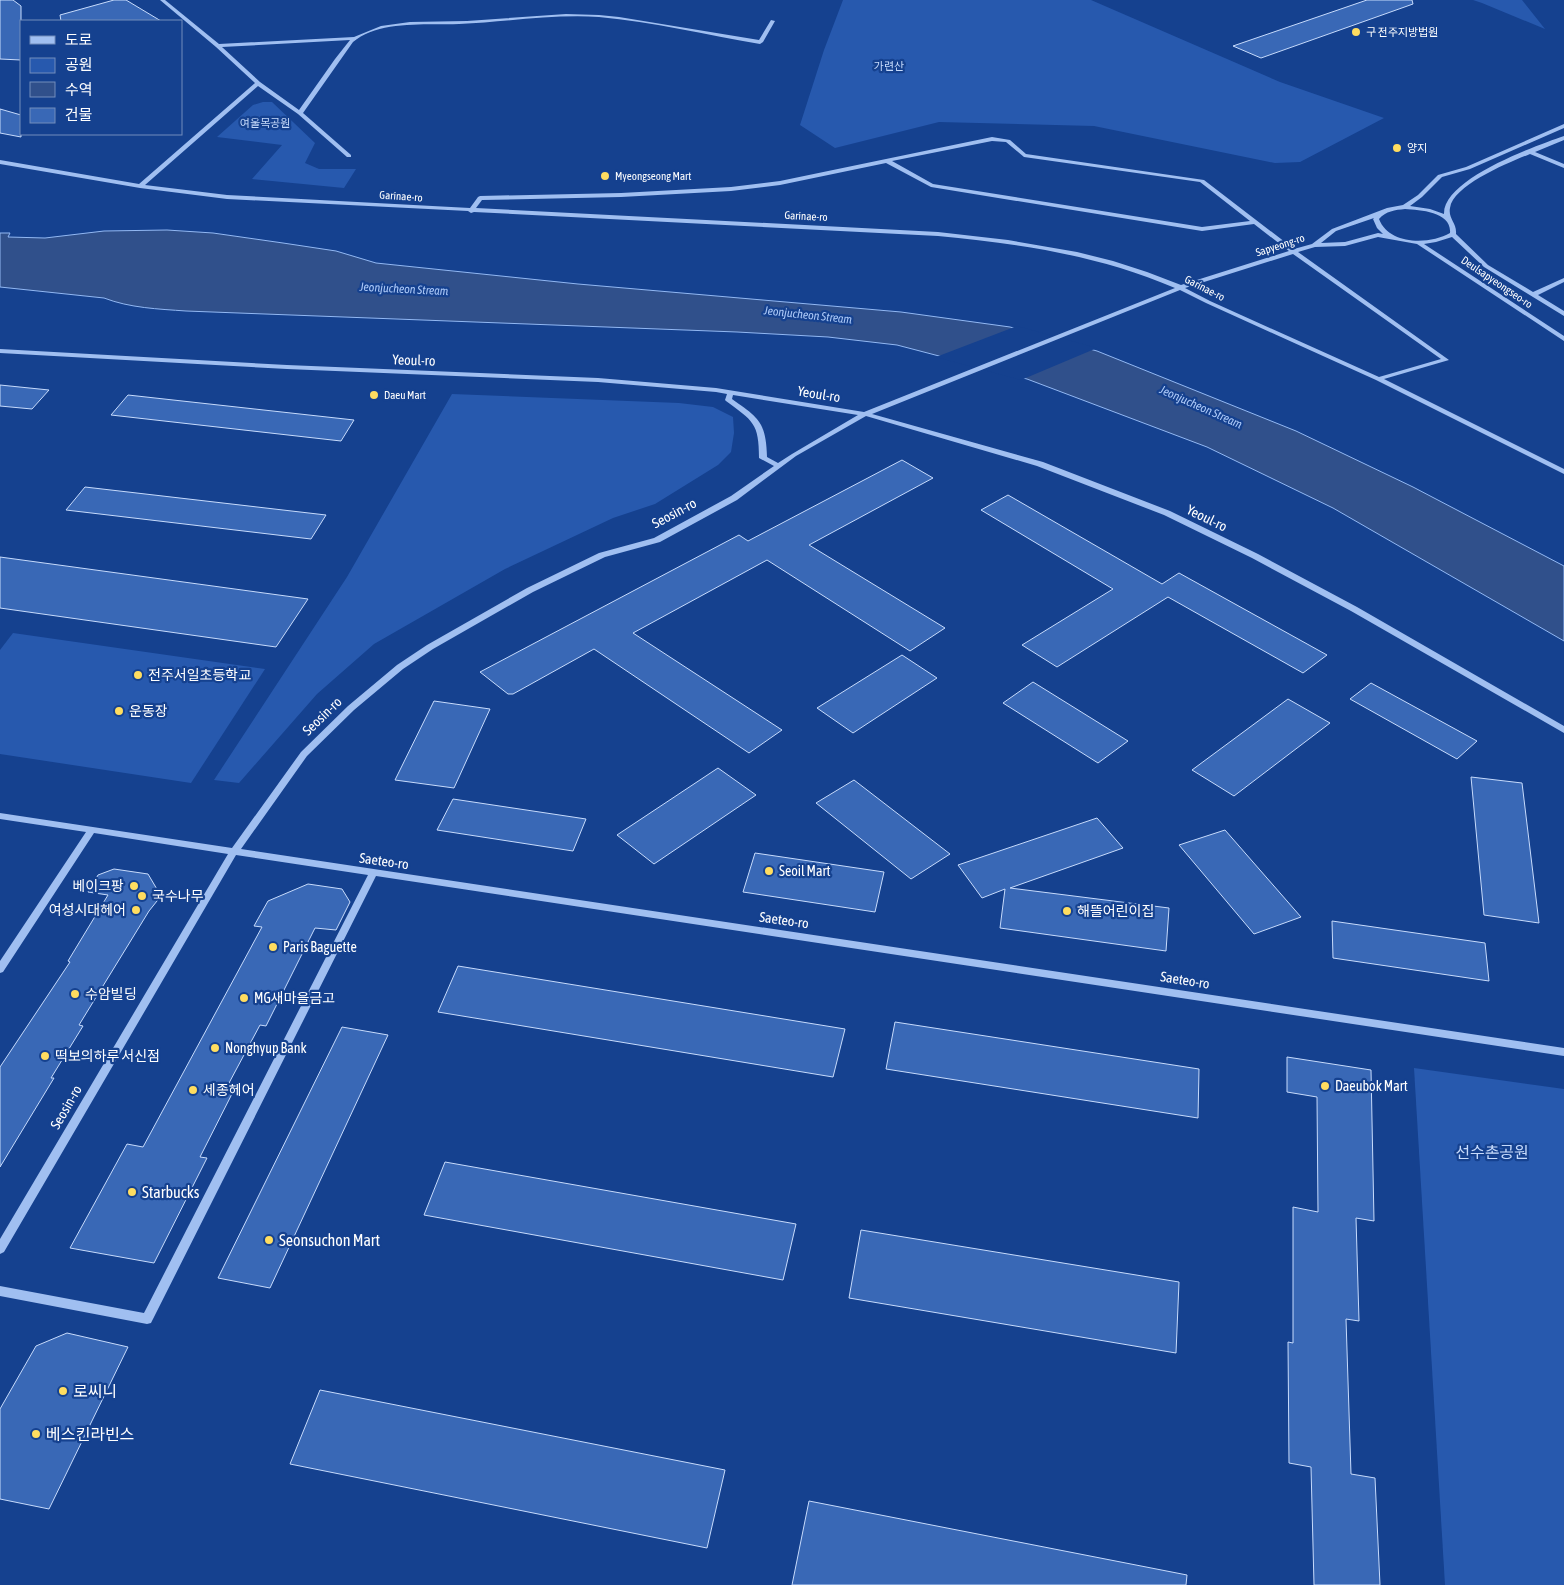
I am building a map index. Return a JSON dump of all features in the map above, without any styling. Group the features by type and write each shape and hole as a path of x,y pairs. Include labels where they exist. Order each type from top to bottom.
{"street":[{"path":"162,0 218,46 258,83 300,113 349,156"},
{"path":"218,46 354,38 387,26 416,23 558,16 598,16 656,23 760,42 773,21"},
{"path":"300,113 354,38"},
{"path":"140,186 258,83"},
{"name":"Sapyeong-ro","path":"1405,207 1420,196 1440,176 1468,168 1564,126"},
{"path":"1314,245 1345,244 1378,235 1418,242 1440,241 1452,234 1454,229 1447,219 1447,204 1455,193 1482,172 1532,153 1564,138"},
{"path":"471,211 480,198 621,195 731,189 780,183 992,139 1008,142 1024,155 1202,181 1294,252 1446,360 1378,379"},
{"path":"1532,153 1564,166"},
{"path":"887,161 930,185 1202,229 1255,222"},
{"name":"Garinae-ro","path":"0,162 140,186 227,197 471,211 830,226 990,239 1078,254 1144,271 1182,287 1208,302 1378,379 1564,472"},
{"name":"Sapyeong-ro","path":"1182,287 1314,245 1334,230 1385,211 1405,207 1428,210 1447,219"},
{"path":"1379,214 1376,219 1380,229 1396,238"},
{"name":"Deulsapyeongseo-ro","path":"1452,234 1486,266 1564,314"},
{"name":"Deulsapyeongseo-ro","path":"1418,242 1564,339"},
{"path":"1533,295 1564,280"},
{"path":"865,414 1182,287"},
{"name":"Yeoul-ro","path":"0,351 288,367 598,380 730,392 865,414 1040,464 1167,513 1256,556 1346,605 1564,730"},
{"path":"730,392 728,400 756,422 763,434 763,458 779,466"},
{"name":"Seosin-ro","path":"0,1249 233,853 304,754 351,708 400,667 430,647 530,590 602,555 657,540 734,498 779,466 865,414"},
{"name":"Saeteo-ro","path":"0,816 233,853 1564,1052"},
{"path":"0,969 92,830"},
{"path":"0,1291 147,1319 373,873"}],"green space":[{"name":"가련산","path":"843,0 1091,0 1280,82 1384,118 1300,162 1275,163 1094,126 939,122 835,148 800,125 824,50"},
{"path":"1473,0 1522,0 1545,29 1482,3"},
{"name":"여울목공원","path":"272,102 315,143 305,163 319,169 356,169 344,188 252,179 282,145 217,137 253,105"},
{"path":"452,394 679,403 713,407 733,417 734,433 731,452 718,465 655,504 613,518 505,569 374,644 317,694 239,783 214,780 347,577"},
{"name":"운동장","path":"13,633 265,669 191,783 0,754 0,650"},
{"name":"선수촌공원","path":"1414,1068 1564,1089 1564,1585 1445,1585"}],"water":[{"name":"Jeonjucheon Stream","path":"167,230 213,233 336,251 376,263 578,284 901,312 1010,327 1097,351 1296,431 1413,487 1564,566 1564,641 1333,508 1207,447 1027,379 897,345 828,337 737,332 155,309 104,298 0,287 0,233 10,233 8,237 45,238 104,231"}],"pier":[{"path":"1017,326 1097,348 1021,380 936,357"}],"building":[{"path":"0,0 13,0 21,6 20,60 0,59"},
{"path":"114,0 126,0 159,20 61,20 60,15"},
{"path":"1367,0 1412,0 1413,4 1261,58 1233,46"},
{"path":"0,109 20,115 21,137 0,133"},
{"path":"0,385 49,390 32,409 0,406"},
{"path":"128,395 354,420 341,441 111,415"},
{"path":"902,460 933,478 809,545 945,628 910,651 767,560 633,633 782,730 749,753 594,649 513,694 508,694 480,672 739,535 748,541"},
{"path":"85,487 326,515 311,539 66,510"},
{"path":"1008,495 1162,584 1179,573 1327,655 1303,673 1168,597 1057,667 1022,645 1113,589 981,510"},
{"path":"0,557 308,599 276,647 0,608"},
{"path":"902,655 937,678 853,733 817,708"},
{"path":"1033,682 1128,741 1098,763 1003,703"},
{"path":"1371,683 1477,741 1457,759 1350,699"},
{"path":"1288,699 1330,723 1234,796 1192,770"},
{"path":"434,701 490,709 454,788 395,780"},
{"path":"718,768 756,795 654,864 617,835"},
{"path":"1471,777 1522,783 1539,923 1484,915"},
{"path":"854,780 950,854 911,879 816,803"},
{"path":"453,799 586,819 573,851 437,830"},
{"path":"1097,818 1123,848 1010,888 1169,908 1166,951 1000,928 1005,889 982,898 958,865"},
{"path":"1225,830 1301,917 1254,934 1179,845"},
{"path":"755,853 884,872 875,912 743,892"},
{"path":"114,869 148,874 161,896 149,911 79,1025 83,1026 0,1167 0,1067 70,962 68,961 108,895 88,892 98,875"},
{"path":"308,884 342,889 350,902 336,930 315,928 266,1026 260,1025 229,1083 237,1084 200,1157 207,1158 154,1263 70,1248 127,1144 143,1147 262,927 254,926 268,901"},
{"path":"1332,921 1485,943 1489,981 1333,958"},
{"path":"458,966 845,1029 833,1077 438,1012"},
{"path":"895,1022 1199,1069 1198,1118 886,1069"},
{"path":"342,1027 388,1035 270,1288 218,1278"},
{"path":"1287,1057 1371,1070 1374,1221 1356,1218 1359,1321 1346,1319 1351,1474 1375,1478 1380,1585 1314,1585 1311,1467 1289,1463 1288,1342 1293,1343 1293,1207 1318,1212 1317,1097 1287,1092"},
{"path":"445,1162 796,1224 783,1280 424,1215"},
{"path":"861,1230 1179,1282 1176,1353 849,1298"},
{"path":"67,1333 128,1347 49,1509 0,1499 0,1409 36,1346"},
{"path":"320,1390 725,1470 707,1548 290,1464"},
{"path":"809,1501 1187,1575 1186,1585 792,1585"}],"place":[{"name":"구 전주지방법원","path":"1356,32"},
{"name":"양지","path":"1397,148"},
{"name":"Myeongseong Mart","path":"605,176"},
{"name":"Daeu Mart","path":"374,395"},
{"name":"전주서일초등학교","path":"138,675"},
{"name":"운동장","path":"119,711"},
{"name":"Seoil Mart","path":"769,871"},
{"name":"베이크팡","path":"134,886"},
{"name":"국수나무","path":"142,896"},
{"name":"여성시대헤어","path":"136,910"},
{"name":"해뜰어린이집","path":"1067,911"},
{"name":"Paris Baguette","path":"273,947"},
{"name":"수암빌딩","path":"75,994"},
{"name":"MG새마을금고","path":"244,998"},
{"name":"Nonghyup Bank","path":"215,1048"},
{"name":"떡보의하루 서신점","path":"45,1056"},
{"name":"Daeubok Mart","path":"1325,1086"},
{"name":"세종헤어","path":"193,1090"},
{"name":"Starbucks","path":"132,1192"},
{"name":"Seonsuchon Mart","path":"269,1240"},
{"name":"로씨니","path":"63,1391"},
{"name":"베스킨라빈스","path":"36,1434"}]}
